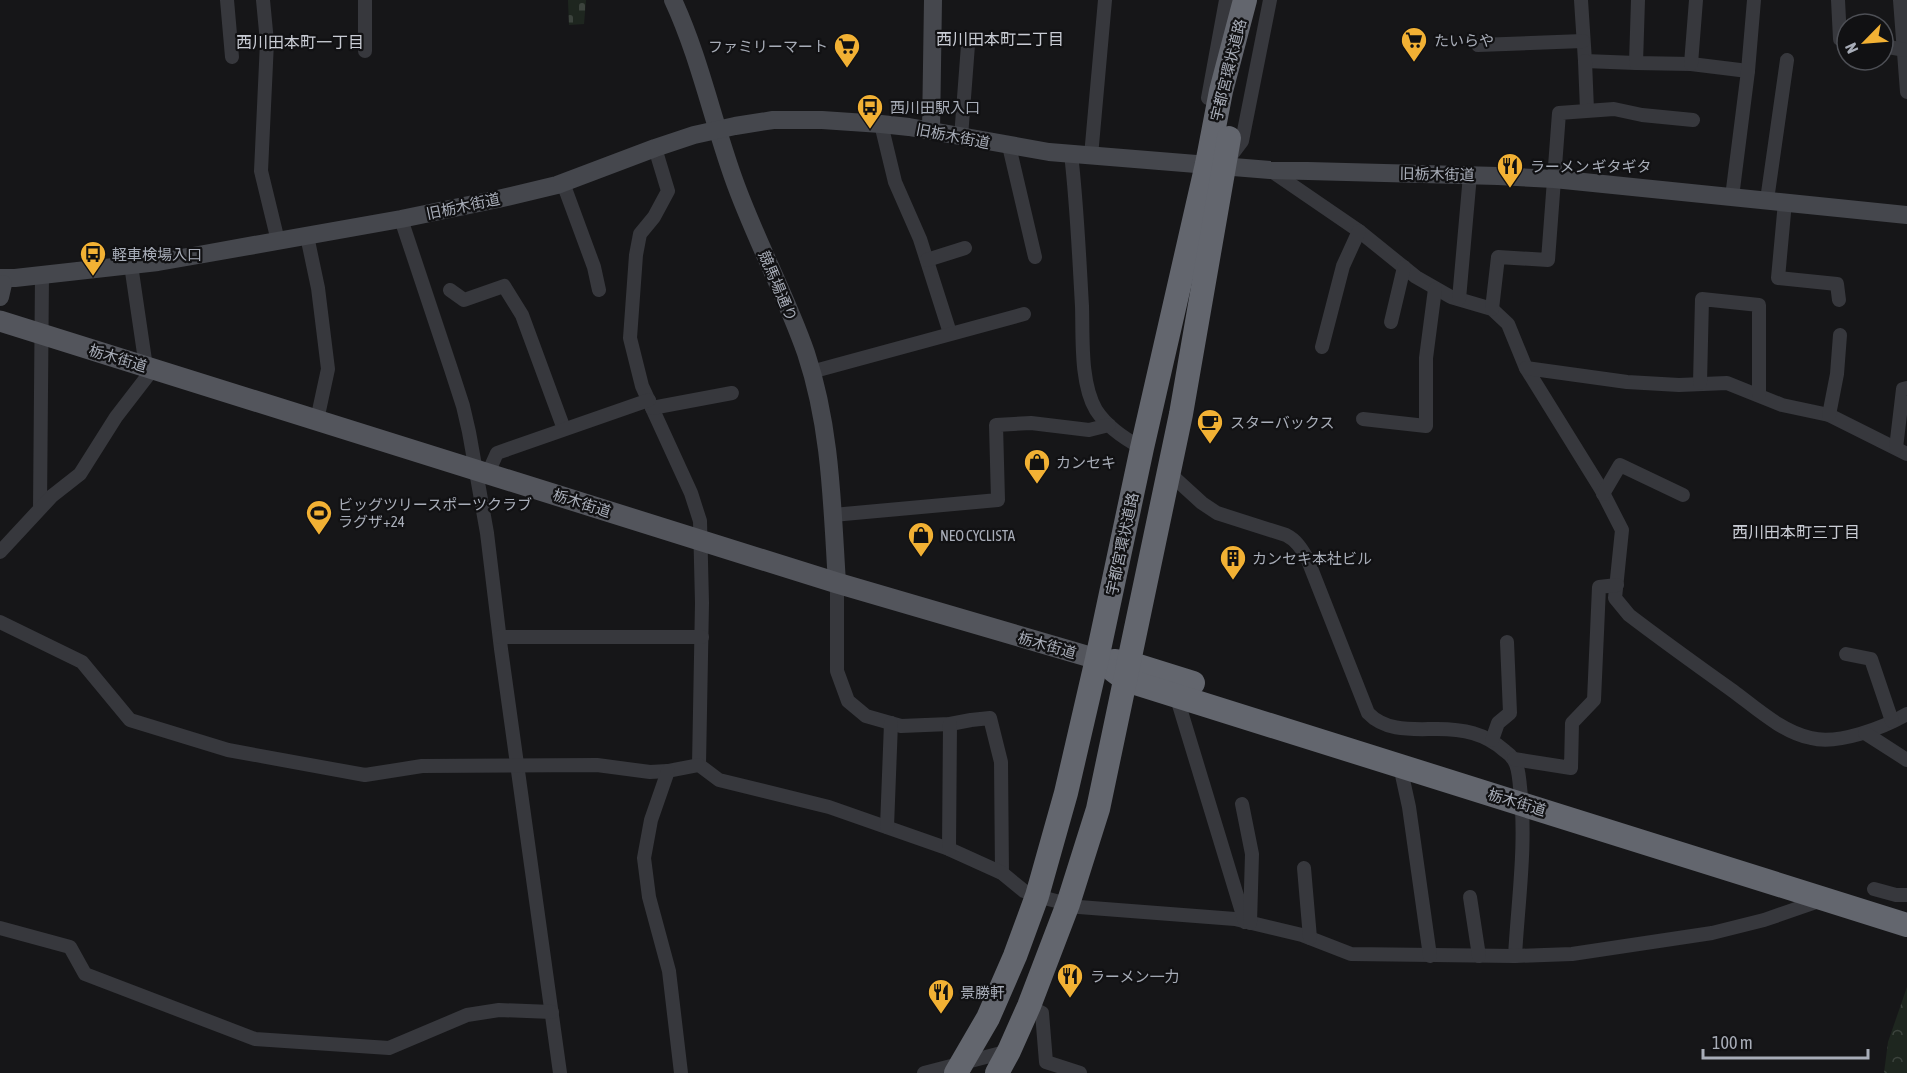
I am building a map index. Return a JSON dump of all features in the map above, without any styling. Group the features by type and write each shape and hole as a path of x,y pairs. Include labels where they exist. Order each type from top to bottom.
{"highway":[{"name":"宇都宮環状道路","path":"997,1073 1029,1006 1068,904 1098,809 1180,414 1215,165 1221,91 1245,0"},
{"name":"宇都宮環状道路","path":"959,1068 988,1018 1015,956 1037,896 1066,793 1142,448 1215,165 1241,74 1258,0"},
{"name":"栃木街道","path":"1097,659 1128,671 1521,796 1907,925"},
{"name":"栃木街道","path":"1128,671 1176,695 1400,766 1521,796 1907,910"}],"main road":[{"name":"栃木街道","path":"3,318 40,335 837,583 1097,659"}],"street":[{"path":"228,0 232,57"},
{"path":"263,0 267,42 261,171 278,241"},
{"path":"364,0 365,51"},
{"name":"競馬場通り","path":"673,0 690,43 735,182 794,323 811,372 828,447 837,583"},
{"path":"931,131 933,0"},
{"path":"1091,156 1105,0"},
{"path":"1226,0 1202,132 1215,165 1242,141 1270,0"},
{"path":"1581,0 1587,110"},
{"path":"1636,63 1638,0"},
{"path":"1691,64 1696,0"},
{"path":"1732,197 1748,71 1754,0"},
{"path":"1900,0 1907,92"},
{"path":"1478,45 1583,41"},
{"path":"961,137 968,45"},
{"path":"1895,48 1905,50"},
{"path":"1767,200 1787,60"},
{"path":"1585,61 1691,64 1748,71"},
{"path":"1492,309 1498,257 1548,260 1559,112 1614,109 1642,115 1693,120"},
{"name":"旧栃木街道","path":"3,284 42,275 130,265 307,236 518,195 563,183 655,148 717,130 744,124 794,119 881,124 1009,146 1091,156 1270,170 1470,175 1554,180 1907,215"},
{"path":"881,124 895,182 927,260 950,333"},
{"path":"1009,146 1035,257"},
{"path":"655,148 668,191 654,217 640,234 636,255 630,338 642,386 691,493 700,521 702,637 699,765"},
{"path":"1071,154 1076,194 1086,378 1091,399 1097,411 1119,435 1142,448"},
{"path":"1270,170 1359,231 1435,289 1492,309 1508,324 1526,368 1603,494 1622,530 1615,598 1629,615 1792,732 1812,739 1829,740 1865,733 1907,714"},
{"path":"1459,299 1470,175"},
{"path":"563,183 594,267 599,290"},
{"path":"1785,202 1778,278 1838,284 1839,300"},
{"path":"401,219 463,406 482,471 487,534 500,637 560,1073"},
{"path":"1322,347 1343,266 1359,231"},
{"path":"307,236 318,288 328,369 317,420"},
{"path":"927,260 966,248"},
{"path":"0,552 52,496 80,474 150,368 130,265"},
{"path":"1391,322 1404,267"},
{"path":"40,508 42,275"},
{"path":"450,290 464,300 504,286 522,315 564,429"},
{"path":"1362,419 1426,426 1426,358 1435,289"},
{"path":"1701,383 1702,299 1759,305 1759,394"},
{"path":"811,372 1024,314"},
{"path":"1829,415 1837,374 1840,335"},
{"path":"1526,368 1627,382 1679,385 1727,383 1782,405 1829,415 1902,451 1903,389 1907,388"},
{"path":"482,471 497,453 564,429 650,404 732,393"},
{"path":"833,514 998,500 996,425 1031,423 1089,430 1109,424"},
{"path":"1603,494 1620,465 1683,495"},
{"path":"1168,472 1202,503 1218,513 1293,538 1307,558 1368,713 1374,719 1384,725 1404,729 1468,731 1492,740 1514,759 1518,769 1523,820 1515,956"},
{"path":"837,583 837,671 848,701 866,716 902,726 950,724 990,718 1001,762 1002,873"},
{"path":"1514,759 1571,768 1572,723 1594,700 1599,587 1617,585"},
{"path":"0,622 82,662 130,720 228,750 365,775 422,766 597,765 650,772 699,765 719,780 830,807 949,849 1002,873 1024,891 1037,896 1079,907 1234,919 1310,938 1351,954 1430,956 1572,954 1712,933 1764,920 1826,899"},
{"path":"500,637 702,637"},
{"path":"1492,740 1497,723 1510,713 1507,642"},
{"path":"1846,654 1871,660 1892,721"},
{"path":"1176,695 1248,922"},
{"path":"887,827 891,723"},
{"path":"949,849 950,724"},
{"path":"1865,733 1907,760"},
{"path":"1400,766 1430,956"},
{"path":"668,771 651,820 644,858 649,897 669,971 681,1073"},
{"path":"1242,804 1252,854 1248,922"},
{"path":"1304,868 1310,938"},
{"path":"1874,889 1896,895 1907,895"},
{"path":"1470,897 1479,956"},
{"path":"0,928 70,947 85,974 255,1039 389,1048 467,1015 499,1010 552,1012"},
{"path":"1029,1006 1042,1013 1047,1067 1080,1073"},
{"path":"924,1073 959,1068 1009,1052"}],"green space":[{"path":"568,0 586,0 584,24 569,25"},
{"path":"1907,987 1907,1073 1884,1073 1888,1042"}],"place":[{"name":"たいらや","path":"1414,63"},
{"name":"ファミリーマート","path":"847,69"},
{"name":"西川田駅入口","path":"870,130"},
{"name":"ラーメン ギタギタ","path":"1510,189"},
{"name":"軽車検場入口","path":"93,277"},
{"name":"スターバックス","path":"1210,445"},
{"name":"カンセキ","path":"1037,485"},
{"name":"ビッグツリースポーツクラブ ラグザ+24","path":"319,536"},
{"name":"NEO CYCLISTA","path":"921,558"},
{"name":"カンセキ本社ビル","path":"1233,581"},
{"name":"ラーメン一力","path":"1070,999"},
{"name":"景勝軒","path":"941,1015"}],"district":[{"name":"西川田本町二丁目","path":"1000,39"},
{"name":"西川田本町一丁目","path":"300,42"},
{"name":"西川田本町三丁目","path":"1796,532"}]}
